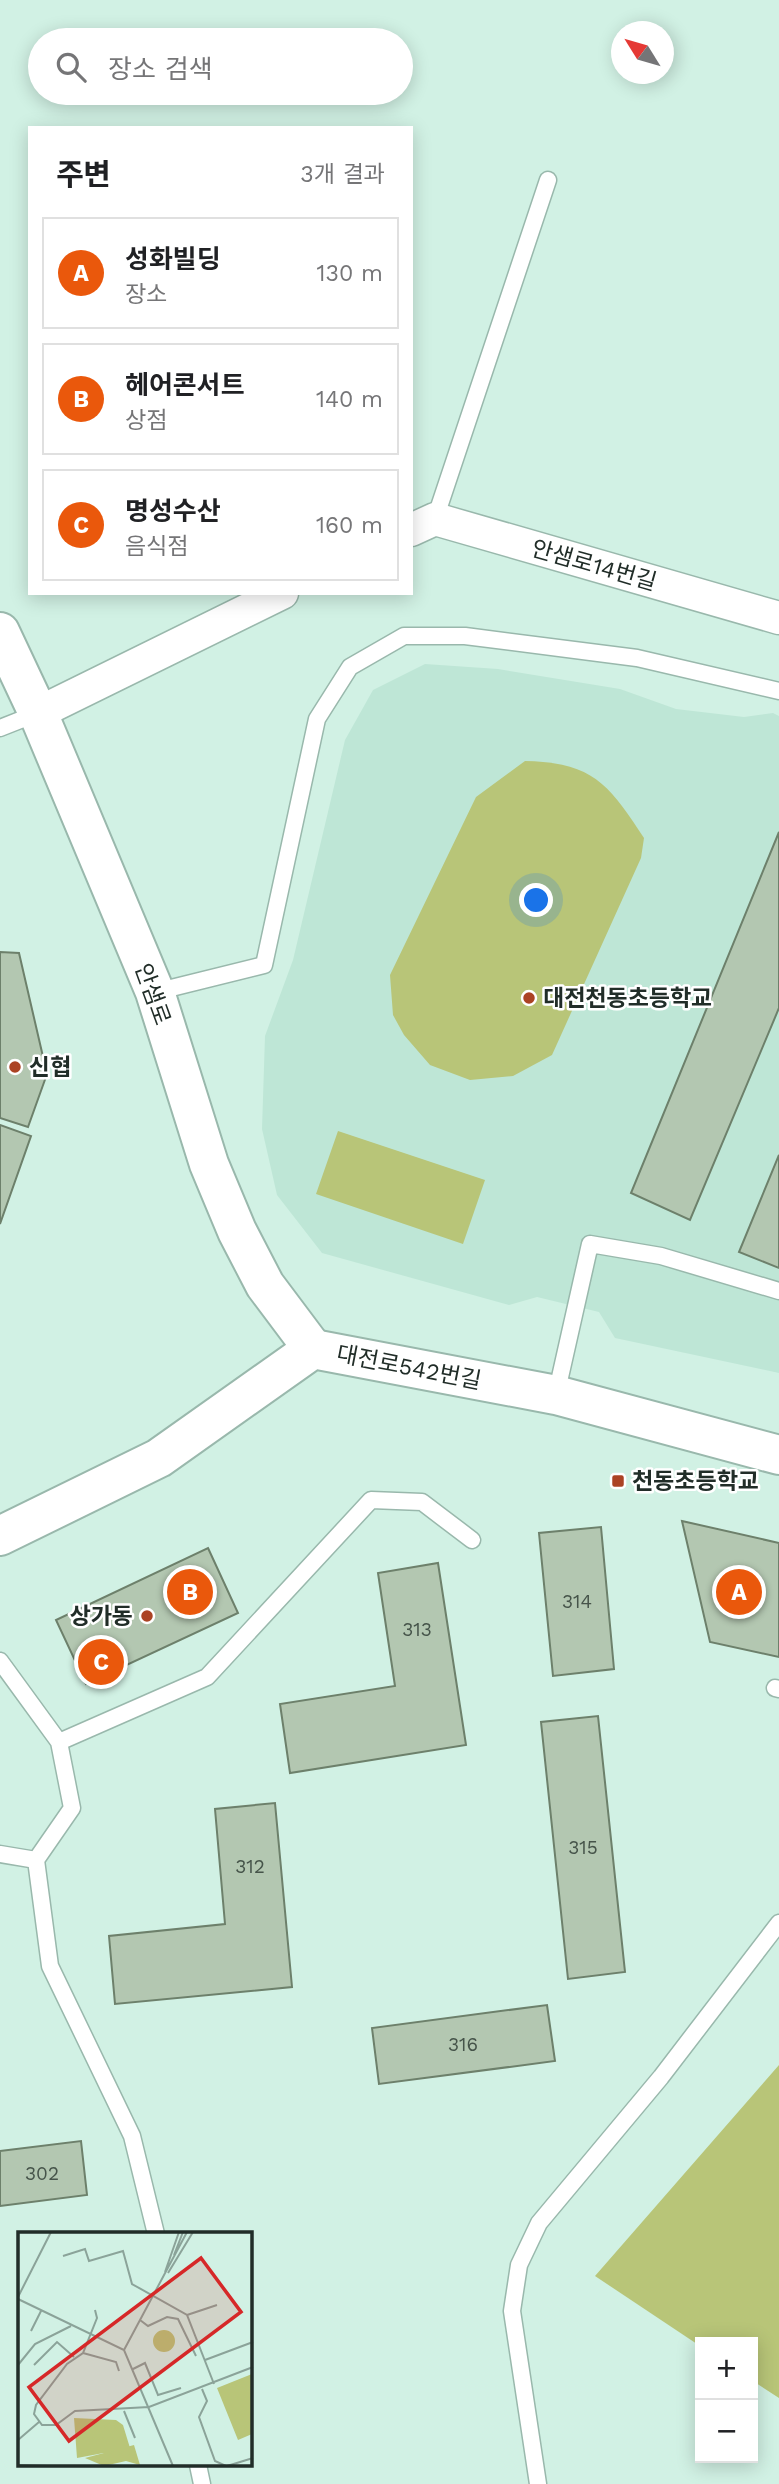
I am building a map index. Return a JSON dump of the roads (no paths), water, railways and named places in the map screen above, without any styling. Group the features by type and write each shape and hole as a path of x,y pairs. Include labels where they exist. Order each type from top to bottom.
{"main road":[{"name":"안샘로","path":"0,632 38,713 155,992 209,1164 237,1231 265,1285 313,1349"},
{"name":"대전로542번길","path":"0,1536 159,1458 313,1349 556,1395 779,1455"}],"street":[{"name":"안샘로14번길","path":"423,524 779,618"},
{"path":"38,713 278,595"}],"lane":[{"path":"423,524 548,180"},
{"path":"155,992 264,965 317,719 350,667 404,636 465,636 637,658 779,691"},
{"path":"0,729 38,713"},
{"path":"556,1395 590,1244 661,1256 779,1292"},
{"path":"58,1742 207,1677 371,1500 422,1502 472,1539"},
{"path":"0,1661 58,1742 72,1808 36,1860 50,1966 132,2137 156,2232"},
{"path":"0,1854 36,1860"},
{"path":"538,2484 512,2311 519,2266 539,2223 661,2077 779,1923"},
{"path":"198,2466 202,2484"}],"place":[{"name":"대전천동초등학교","path":"529,998"},
{"name":"신협","path":"15,1067"},
{"name":"천동초등학교","path":"618,1481"},
{"name":"헤어콘서트","path":"190,1592"},
{"name":"성화빌딩","path":"739,1592"},
{"name":"상가동","path":"147,1616"},
{"name":"명성수산","path":"101,1662"}]}
